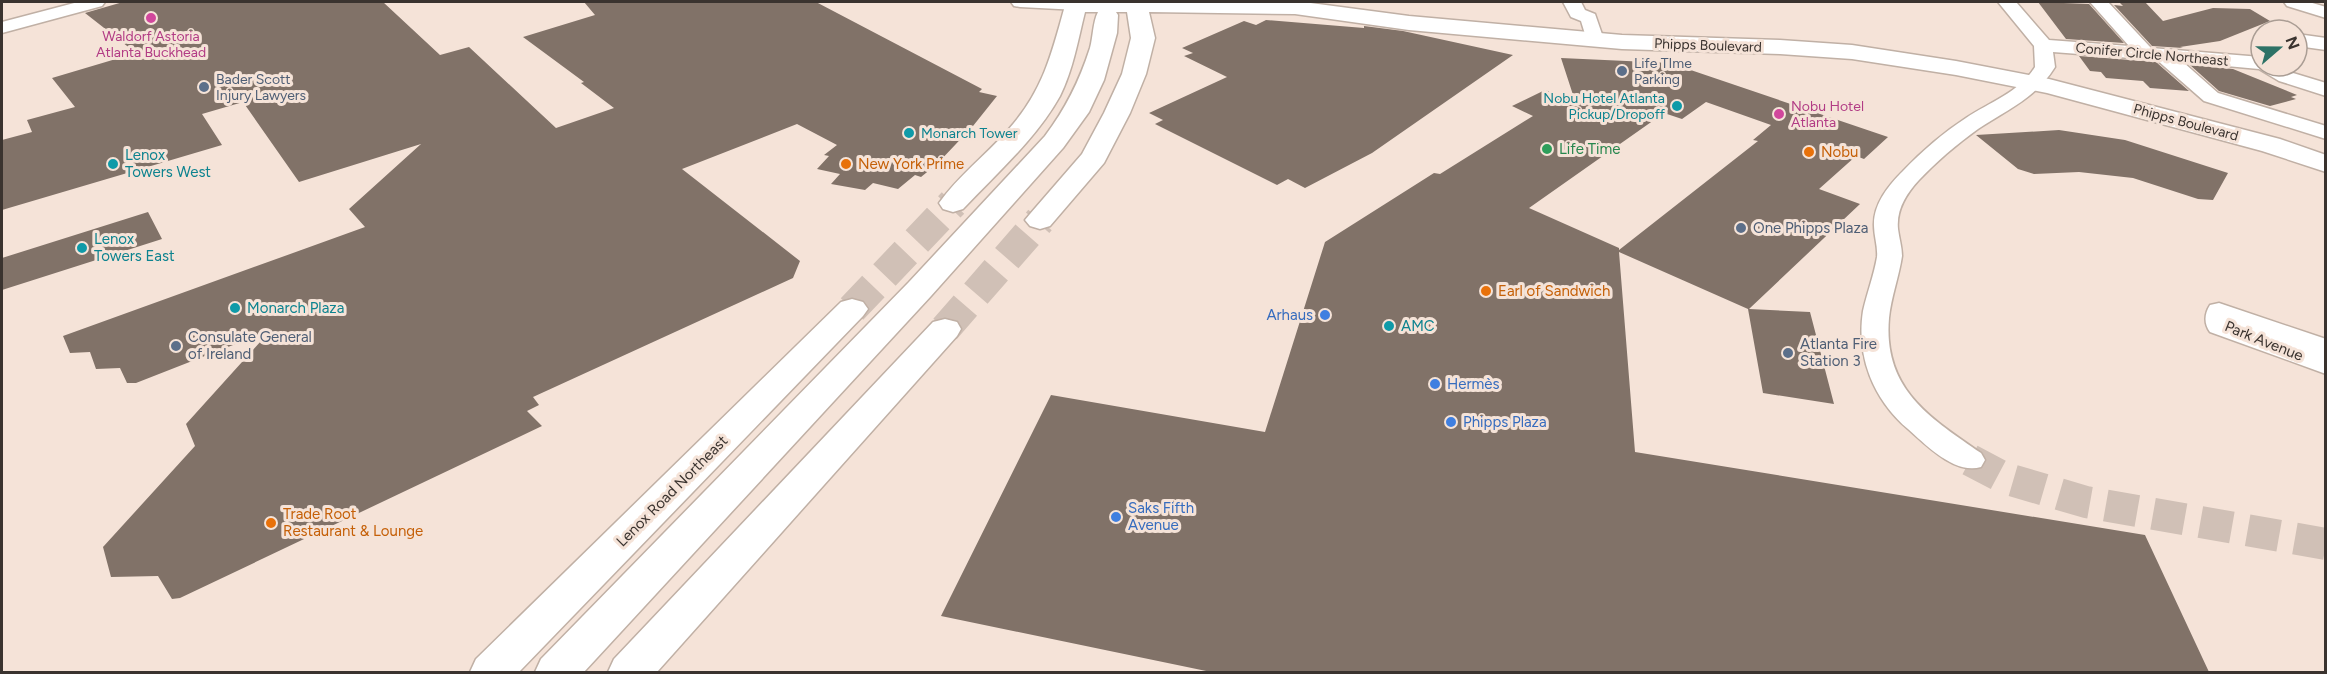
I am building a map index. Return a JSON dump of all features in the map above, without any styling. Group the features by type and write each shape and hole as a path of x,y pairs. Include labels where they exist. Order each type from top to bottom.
{"main road":[{"name":"Phipps Boulevard","path":"1365,2 1511,19 1592,20 1852,52 2038,79 2170,104 2280,134 2325,149"},
{"name":"Phipps Boulevard","path":"1078,3 1233,4 1295,7 1409,23 1592,20"},
{"path":"953,203 1018,135 1047,96 1059,68 1078,3 1107,15 1137,4 1143,38 1134,74 1117,113 1094,157 1040,220"},
{"path":"557,672 920,289 1054,142 1076,112 1092,80 1106,33 1107,15"},
{"name":"Phipps Boulevard","path":"2038,79 2260,142 2325,164"},
{"name":"Lenox Road Northeast","path":"492,672 852,309"},
{"path":"630,672 945,329"}],"street":[{"path":"2,28 96,2"},
{"path":"1020,2 1078,3"},
{"path":"1572,2 1577,13 1592,20"},
{"path":"1970,460 1923,427 1893,398 1879,371 1875,328 1877,307 1890,254 1886,220 1897,192 1937,150 1986,115 2024,94 2038,79 2045,67 2043,45 2007,2"},
{"path":"2099,2 2154,54 2211,97 2325,133"},
{"path":"2292,2 2325,13"},
{"path":"2309,42 2325,44"},
{"name":"Conifer Circle Northeast","path":"2043,45 2249,62"},
{"path":"2289,78 2325,90"},
{"name":"Park Avenue","path":"2325,348 2219,311 2219,326 2325,365"}],"building":[{"path":"123,2 383,2 440,55 469,47 556,128 614,108 581,83 584,82 523,37 595,15 584,2 816,2 982,89 979,92 997,96 973,126 937,164 921,177 915,175 898,189 873,183 865,190 831,184 840,174 817,169 829,156 824,155 837,145 797,124 682,169 800,261 793,278 533,397 539,405 527,411 542,426 180,598 172,599 158,576 111,577 103,547 195,446 186,424 271,330 136,383 127,383 120,368 96,369 90,352 70,353 63,336 365,227 349,209 421,144 299,182 243,102 202,114 222,145 2,210 2,140 32,132 27,120 75,107 52,78 136,53 85,13"},
{"path":"2038,2 2089,4 2124,43 2066,39"},
{"path":"2119,2 2145,2 2163,21 2213,8 2250,9 2265,18 2249,18 2249,29 2220,41 2180,47 2183,48 2152,46 2114,5 2123,6"},
{"path":"1266,20 1364,28 1364,26 1403,31 1513,55 1372,153 1305,188 1288,179 1277,185 1155,124 1163,120 1149,113 1227,77 1184,56 1193,53 1182,48 1244,21 1256,25"},
{"path":"2079,56 2156,62 2189,91 2150,88 2143,81 2106,78 2101,72 2090,71"},
{"name":"Phipps Plaza","path":"1561,58 1670,63 1888,137 1864,159 1856,156 1819,189 1860,204 1749,309 1810,312 1834,404 1763,393 1748,309 1619,252 1635,452 2145,535 2209,672 1211,672 941,616 1051,395 1265,432 1325,242 1434,173 1440,174 1533,116 1512,106 1545,90 1575,101","holes":["1706,102 1771,125 1753,140 1758,141 1619,250 1619,248 1529,208 1664,113 1682,119"]},
{"path":"2190,65 2233,69 2249,76 2249,78 2255,78 2297,95 2291,97 2296,99 2270,106 2219,91"},
{"path":"2059,130 2125,140 2228,173 2213,200 2198,199 2133,178 2079,172 2034,174 2018,169 1976,135"},
{"name":"Lenox Towers East","path":"148,212 162,239 2,290 2,258"}],"tunnel":[{"path":"852,309 953,203"},
{"path":"945,329 1040,220"},
{"path":"1970,460 2004,478 2086,502 2326,544"}],"place":[{"name":"Waldorf Astoria Atlanta Buckhead","path":"151,18"},
{"name":"Life TIme Parking","path":"1622,71"},
{"name":"Bader Scott Injury Lawyers","path":"204,87"},
{"name":"Nobu Hotel Atlanta Pickup/Dropoff","path":"1677,106"},
{"name":"Nobu Hotel Atlanta","path":"1779,114"},
{"name":"Monarch Tower","path":"909,133"},
{"name":"Life Time","path":"1547,149"},
{"name":"Nobu","path":"1809,152"},
{"name":"Lenox Towers West","path":"113,164"},
{"name":"New York Prime","path":"846,164"},
{"name":"One Phipps Plaza","path":"1741,228"},
{"name":"Lenox Towers East","path":"82,248"},
{"name":"Earl of Sandwich","path":"1486,291"},
{"name":"Monarch Plaza","path":"235,308"},
{"name":"Arhaus","path":"1325,315"},
{"name":"AMC","path":"1389,326"},
{"name":"Consulate General of Ireland","path":"176,346"},
{"name":"Atlanta Fire Station 3","path":"1788,353"},
{"name":"Hermès","path":"1435,384"},
{"name":"Phipps Plaza","path":"1451,422"},
{"name":"Saks Fifth Avenue","path":"1116,517"},
{"name":"Trade Root Restaurant & Lounge","path":"271,523"}]}
